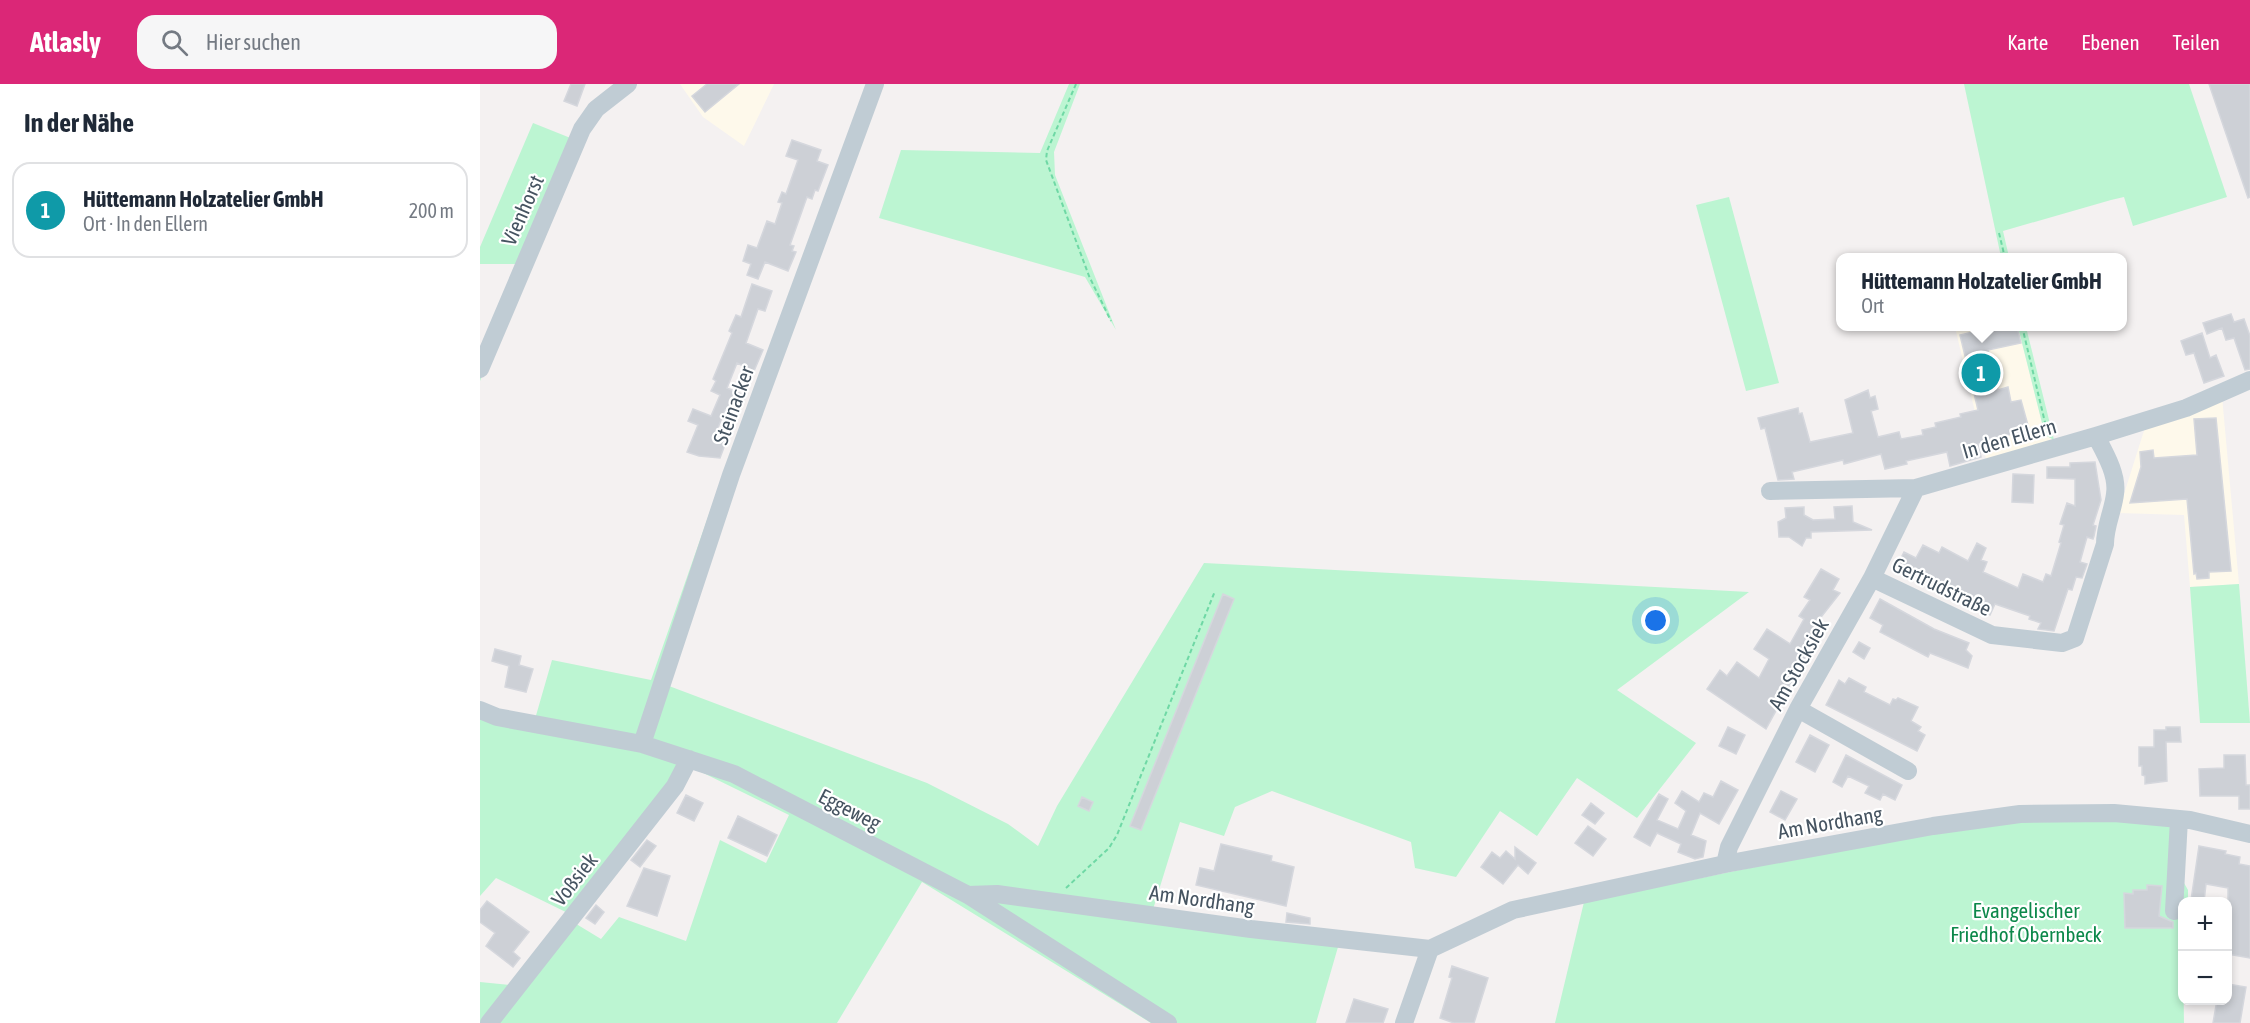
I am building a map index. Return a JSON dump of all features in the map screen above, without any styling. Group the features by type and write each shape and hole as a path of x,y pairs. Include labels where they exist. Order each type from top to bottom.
{"street":[{"name":"Vienhorst","path":"480,369 582,129 596,109 628,84"},
{"name":"Steinacker","path":"642,744 731,475 875,84"},
{"name":"In den Ellern","path":"1770,491 1916,488 2186,408 2250,380"},
{"name":"Gertrudstraße","path":"1872,578 1992,635 2062,643 2074,638 2105,544 2105,531 2115,496 2116,486 2107,457 2096,436"},
{"name":"Am Stocksiek","path":"1725,864 1729,847 1798,709 1872,578 1916,488"},
{"path":"1798,709 1908,771"},
{"name":"Eggeweg","path":"486,714 642,744 734,774 968,895 1168,1023"},
{"name":"Voßsiek","path":"489,1023 675,786 689,759"},
{"name":"Am Nordhang","path":"968,895 997,894 1430,950 1513,909 1725,864 1933,826 2020,814 2114,813 2179,819 2250,834"},
{"path":"2174,911 2179,819"},
{"path":"1404,1023 1430,950"}],"path":[{"path":"1076,84 1047,151 1047,160 1089,276 1111,321"},
{"path":"1999,233 2004,253"},
{"path":"2023,331 2051,449"},
{"path":"1051,902 1108,848 1118,835 1215,591"}],"shaded area":[{"path":"680,84 774,84 744,146 703,117"},
{"path":"1956,331 2019,331 2045,435 2054,440 1986,459"},
{"path":"2222,396 2239,584 2190,587 2184,515 2118,513 2148,418"}],"green space":[{"path":"618,84 637,84 601,111 587,130 480,381 480,360 519,264 480,264 480,247 533,123 573,139"},
{"path":"1069,84 1080,84 1054,152 1055,175 1116,330 1085,277 879,218 901,150 1040,153"},
{"path":"1964,84 2189,84 2227,197 2133,226 2124,197 2111,200 2003,231 2008,253 2000,253"},
{"path":"1729,197 1779,383 1746,391 1696,205"},
{"path":"2019,331 2027,331 2054,440 2045,435"},
{"path":"722,477 737,477 669,686 927,783 1008,824 1038,846 1057,806 1204,563 1749,592 1617,690 1696,743 1637,818 1577,778 1537,836 1500,811 1456,877 1415,868 1411,842 1272,791 1235,807 1224,836 1180,822 1150,919 1338,947 1316,1023 1151,1023 922,882 837,1023 480,1023 480,982 510,985 573,922 601,939 619,917 686,941 720,840 766,863 789,815 689,766 578,918 496,878 480,896 480,701 489,706 535,719 552,660 651,680"},
{"path":"2239,584 2250,723 2200,723 2190,587"},
{"name":"Evangelischer Friedhof Obernbeck","path":"2020,821 2120,821 2184,828 2180,876 2188,890 2188,897 2178,897 2178,1005 2184,1005 2184,1023 1555,1023 1584,902 1906,836"}],"building":[{"path":"571,84 585,84 577,106 564,101"},
{"path":"707,84 739,84 705,112 692,96"},
{"path":"2209,84 2250,84 2250,197 2248,198"},
{"path":"792,140 821,150 817,161 828,165 818,191 815,190 812,199 807,197 790,245 794,246 792,251 796,252 788,271 765,262 758,279 747,275 751,264 743,261 748,245 757,248 767,221 775,224 782,203 778,202 782,192 786,194 798,160 786,156"},
{"path":"752,284 772,291 765,311 758,309 746,343 763,350 754,371 737,363 727,388 746,396 737,415 725,410 714,438 726,442 720,458 687,452 698,425 688,421 693,409 711,416 720,395 711,391 716,381 713,379 732,333 729,331 736,315 741,317"},
{"path":"2231,314 2234,322 2244,319 2250,336 2250,369 2245,370 2234,338 2226,340 2222,328 2207,334 2203,323"},
{"path":"1977,331 2018,331 2021,343 1988,350 1998,390 2008,387 2011,402 2021,400 2029,429 1978,444 1981,457 1950,466 1947,452 1906,461 1907,464 1885,469 1881,454 1844,464 1843,460 1792,472 1794,479 1778,480 1765,428 1761,429 1758,418 1798,408 1799,414 1802,413 1810,442 1853,433 1845,400 1868,390 1870,398 1875,396 1878,409 1871,411 1878,437 1899,432 1901,439 1923,435 1922,430 1936,427 1935,423 1978,410 1960,335"},
{"path":"2202,333 2210,358 2216,355 2224,376 2204,383 2194,353 2186,355 2181,341"},
{"path":"2216,418 2231,571 2209,572 2209,578 2197,579 2196,573 2194,574 2187,499 2130,503 2141,467 2140,452 2153,450 2154,458 2197,455 2194,419"},
{"path":"2095,462 2101,500 2093,525 2096,526 2094,536 2093,539 2087,537 2080,562 2087,564 2082,578 2076,577 2072,590 2068,589 2054,631 2038,629 2041,623 2029,619 2030,616 1995,604 1990,615 1896,568 1904,552 1916,558 1923,545 1939,553 1942,547 1968,561 1977,543 1986,548 1981,560 1987,562 1983,572 2018,588 2023,574 2043,582 2046,574 2051,576 2061,543 2059,542 2064,525 2060,524 2067,503 2075,506 2075,479 2047,478 2047,467 2070,467 2070,463"},
{"path":"2013,474 2034,475 2033,503 2012,502"},
{"path":"1852,506 1853,522 1872,530 1811,532 1811,538 1806,538 1802,546 1789,537 1779,537 1778,522 1786,518 1785,508 1804,507 1804,515 1813,520 1835,519 1834,507"},
{"path":"1821,569 1839,579 1833,590 1840,593 1814,626 1820,630 1766,729 1707,689 1720,670 1727,676 1737,662 1759,678 1769,659 1754,649 1767,629 1790,644 1804,619 1799,616 1810,600 1804,597"},
{"path":"1223,594 1234,599 1141,830 1130,826"},
{"path":"1880,599 1934,629 1969,643 1966,650 1972,656 1968,668 1930,653 1928,657 1880,632 1883,625 1870,618"},
{"path":"1859,642 1870,648 1864,659 1853,652"},
{"path":"495,649 521,656 519,665 533,669 526,692 505,687 509,666 492,661"},
{"path":"1849,678 1866,687 1864,692 1890,705 1893,699 1898,698 1918,707 1911,721 1921,727 1918,731 1925,735 1917,751 1826,705 1839,680 1845,684"},
{"path":"1728,727 1745,735 1736,754 1719,746"},
{"path":"2166,727 2180,727 2181,742 2166,742 2167,781 2145,784 2142,766 2139,766 2139,747 2154,747 2154,730 2166,730"},
{"path":"1810,735 1829,745 1815,772 1796,762"},
{"path":"1846,755 1902,785 1895,800 1883,794 1880,800 1865,793 1869,786 1848,776 1842,787 1833,782"},
{"path":"2224,755 2245,755 2246,785 2250,785 2250,809 2239,809 2239,796 2200,796 2199,769 2224,768"},
{"path":"1721,781 1738,790 1719,824 1700,813 1691,835 1706,841 1703,857 1695,859 1678,852 1681,844 1657,833 1650,846 1634,837 1659,794 1668,799 1657,820 1678,829 1686,811 1675,803 1682,791 1699,802 1704,793 1713,797"},
{"path":"1781,791 1797,799 1785,820 1770,812"},
{"path":"686,795 703,803 694,821 677,813"},
{"path":"1082,797 1093,802 1089,811 1078,806"},
{"path":"1591,803 1604,813 1595,824 1582,815"},
{"path":"738,816 777,835 767,856 728,838"},
{"path":"1588,826 1606,839 1593,856 1575,843"},
{"path":"647,840 656,846 640,867 631,860"},
{"path":"1221,844 1272,856 1271,861 1294,867 1286,906 1196,885 1200,868 1214,871"},
{"path":"2199,846 2226,851 2225,854 2240,857 2239,864 2250,866 2250,958 2232,955 2232,897 2228,897 2228,888 2206,884 2205,897 2191,897"},
{"path":"1515,847 1536,863 1528,874 1518,865 1503,884 1481,867 1492,852 1500,858 1506,851 1515,859"},
{"path":"644,868 670,876 657,916 627,906"},
{"path":"2147,885 2162,886 2159,916 2173,922 2173,928 2125,928 2124,893 2133,894 2133,890 2147,890"},
{"path":"487,901 529,932 513,952 520,958 513,967 486,946 495,933 480,922 480,910"},
{"path":"596,905 604,912 595,924 586,918"},
{"path":"1287,913 1310,918 1310,924 1286,922"},
{"path":"1452,966 1488,978 1474,1023 1454,1023 1440,1018 1452,978 1449,977"},
{"path":"2232,985 2246,987 2240,1023 2213,1023 2216,1005 2232,1005"},
{"path":"1354,999 1388,1009 1383,1023 1346,1023"}],"place":[{"name":"Hüttemann Holzatelier GmbH","path":"1981,373"}]}
